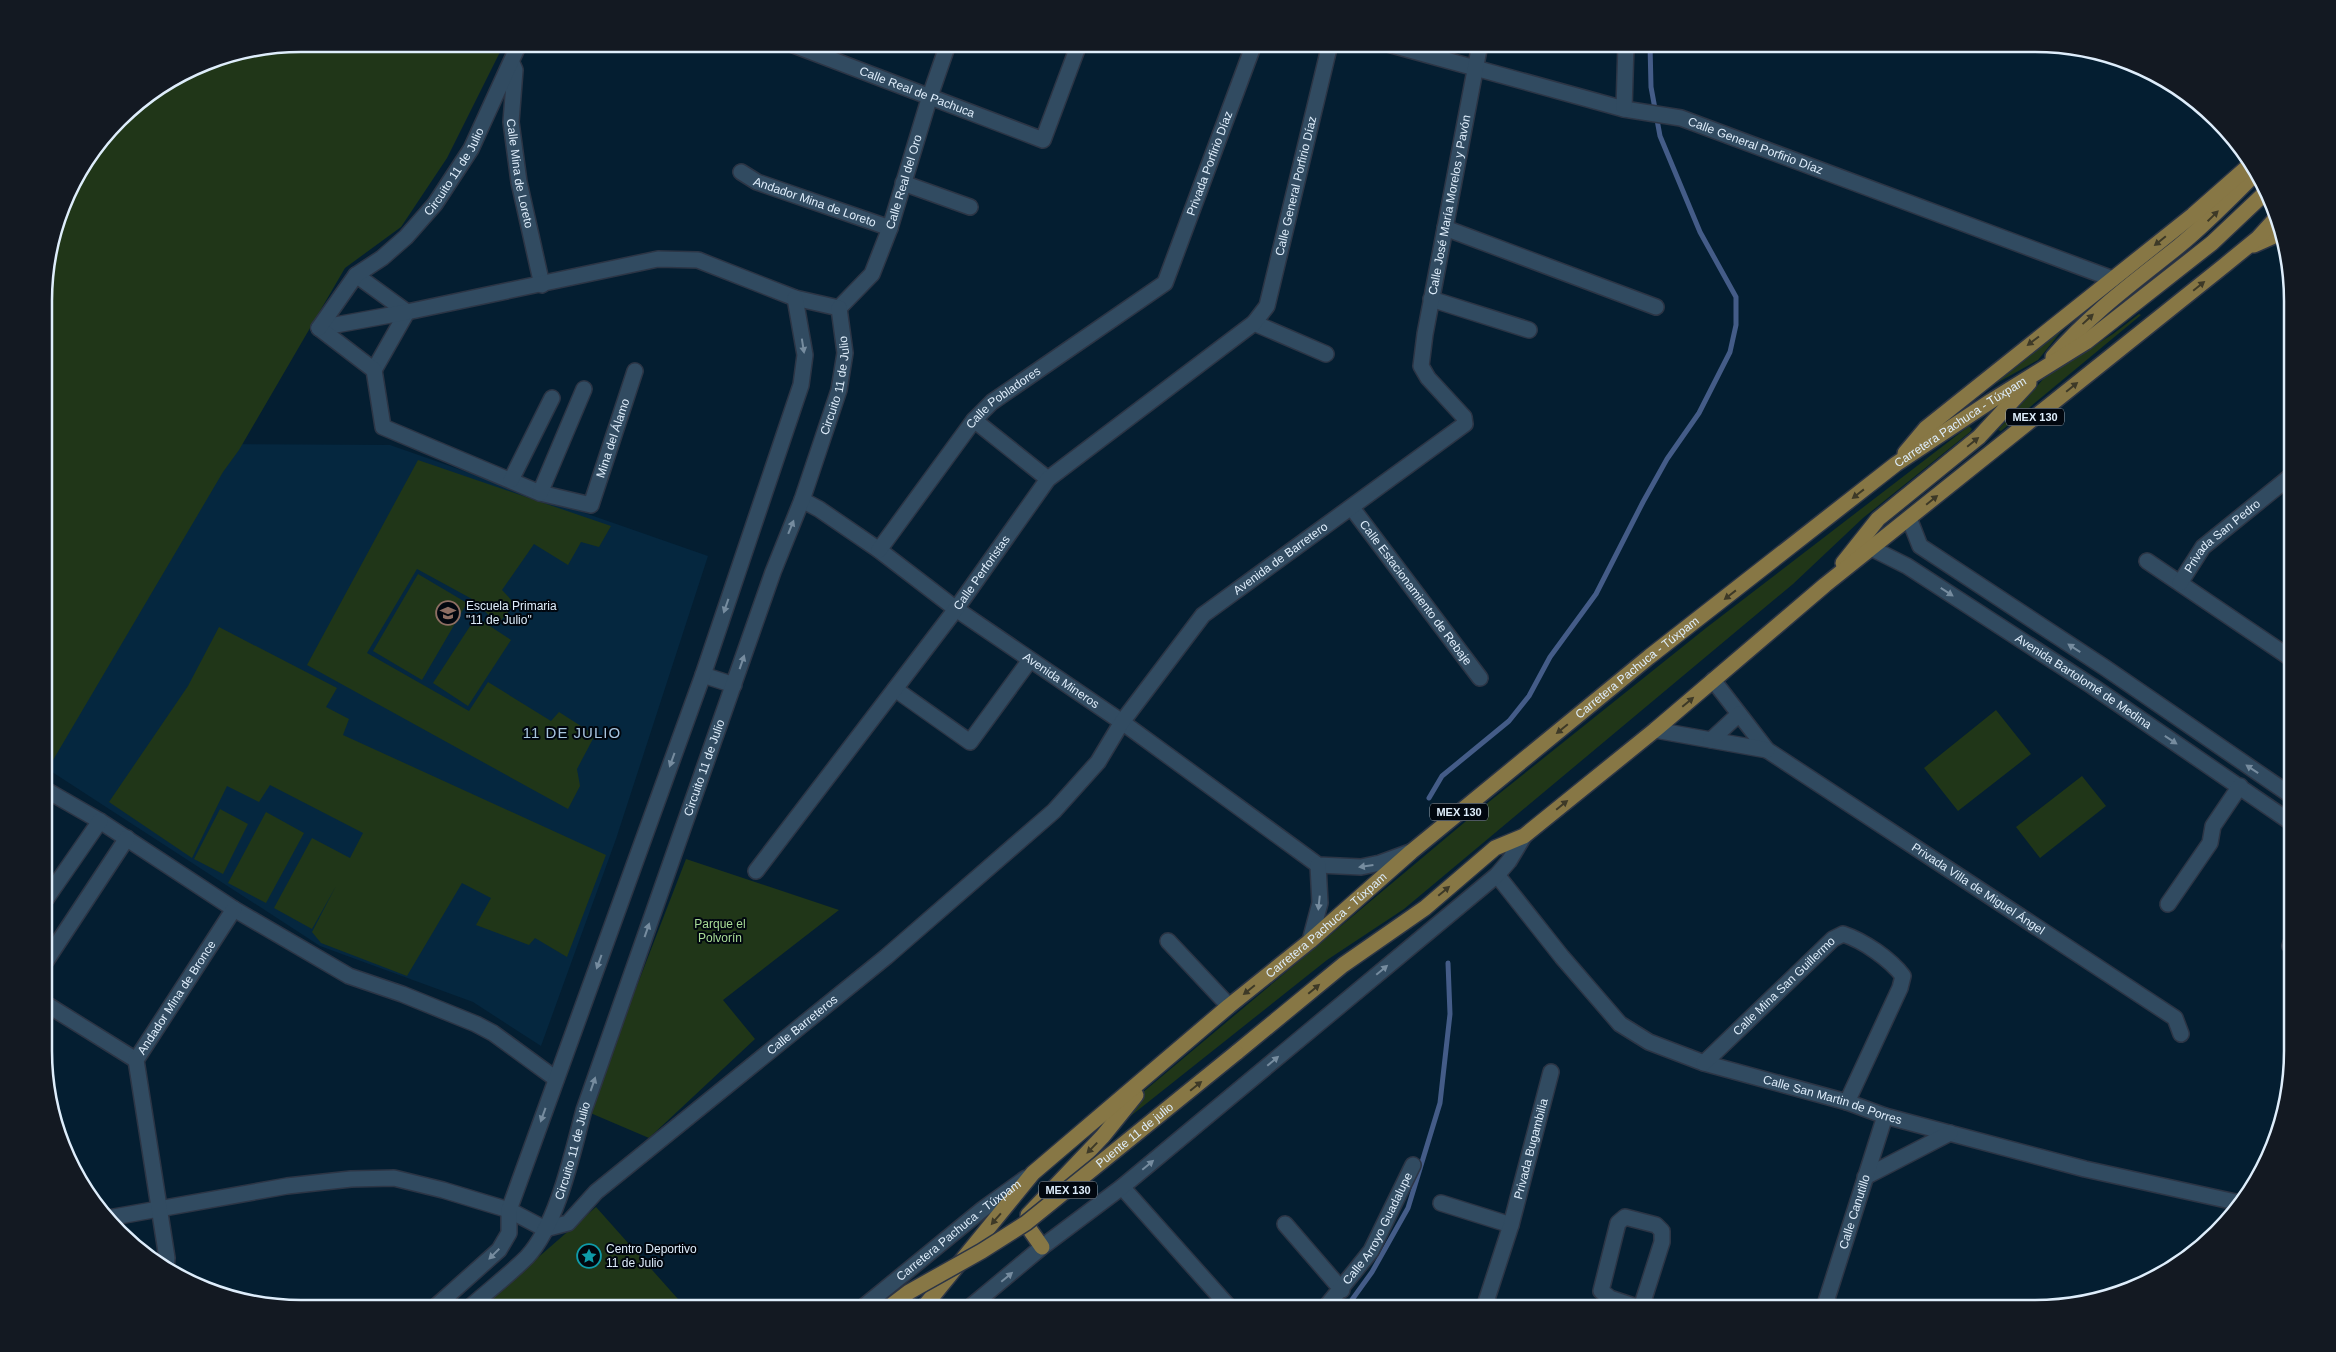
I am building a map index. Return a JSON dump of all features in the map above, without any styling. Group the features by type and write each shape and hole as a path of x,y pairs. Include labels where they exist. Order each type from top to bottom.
{"main road":[{"path":"1896,464 1926,428 2021,350 2113,280 2193,215 2245,169"},
{"path":"1825,585 1878,519 1979,437 2043,368 2075,330 2186,240 2251,178"},
{"name":"Carretera Pachuca - Túxpam","path":"929,1300 1033,1173 1230,1006 1310,941 1411,852 1650,657 1896,464 2086,342 2132,308 2212,243 2261,197"},
{"name":"MEX 130","path":"1524,836 1655,730 1825,585 2244,250 2271,224"},
{"path":"2244,250 2275,236"},
{"name":"Puente 11 de julio","path":"898,1300 1026,1223 1343,965 1425,908 1495,848 1524,836"},
{"path":"1042,1247 1028,1227 1028,1215 1103,1136 1156,1070"}],"street":[{"name":"Circuito 11 de Julio","path":"320,328 356,275 382,258 406,237 435,204 471,149 516,52"},
{"name":"Calle Real de Pachuca","path":"812,52 1043,140 1073,52"},
{"name":"Calle Real del Oro","path":"839,308 872,274 890,228 945,52"},
{"name":"Privada Porfirio Díaz","path":"1164,284 1251,52"},
{"name":"Calle General Porfirio Díaz","path":"1254,323 1267,306 1328,52"},
{"name":"Calle General Porfirio Díaz","path":"1419,52 1630,110 1681,118 2113,280"},
{"name":"Calle José María Morelos y Pavón","path":"1465,424 1464,418 1428,378 1421,366 1431,299 1479,52"},
{"path":"1626,52 1630,110"},
{"name":"Calle Mina de Loreto","path":"512,64 516,70 511,122 519,182 542,284"},
{"name":"Andador Mina de Loreto","path":"741,172 757,182 890,228"},
{"path":"903,183 970,208"},
{"path":"1445,228 1656,307"},
{"path":"320,328 407,312 658,259 698,260 796,298 839,308"},
{"path":"356,275 407,312"},
{"name":"Calle Pobladores","path":"878,550 974,420 992,402 1164,284"},
{"path":"443,1300 499,1250 509,1233 509,1210 702,675 801,385 804,355 796,298"},
{"path":"1431,299 1528,330"},
{"name":"Circuito 11 de Julio","path":"545,1229 566,1179 586,1104 773,572 802,500 838,390 845,353 839,308"},
{"path":"407,312 374,370 383,427 540,493 584,389"},
{"path":"1254,323 1326,354"},
{"name":"Calle Perforistas","path":"756,871 956,609 1048,479 1254,323"},
{"path":"320,328 374,370"},
{"name":"Mina del Álamo","path":"540,493 591,505 635,371"},
{"path":"510,480 552,398"},
{"path":"974,420 1048,479"},
{"name":"Avenida de Barretero","path":"1122,722 1203,615 1465,424"},
{"name":"Privada San Pedro","path":"2180,583 2203,547 2284,481"},
{"name":"Avenida Mineros","path":"802,500 819,509 878,550 956,609 1122,722 1318,865"},
{"name":"Calle Estacionamiento de Rebaje","path":"1352,508 1480,678"},
{"name":"Avenida Bartolomé de Medina","path":"1909,518 1920,546 2284,791"},
{"name":"Avenida Bartolomé de Medina","path":"1871,548 1902,563 2092,686 2284,817"},
{"path":"2147,561 2284,654"},
{"path":"895,689 970,742 1030,660"},
{"path":"2092,686 2104,668"},
{"path":"702,675 734,685"},
{"name":"Privada Villa de Miguel Ángel","path":"1714,680 1767,750 2175,1018 2181,1034"},
{"path":"1711,740 1739,714"},
{"name":"Calle Barreteros","path":"545,1229 568,1223 596,1192 886,957 1054,812 1098,762 1122,722"},
{"name":"Privada Villa de Miguel Ángel","path":"1655,730 1767,750"},
{"path":"2168,904 2210,843 2213,826 2240,786"},
{"path":"52,793 127,838 234,909 349,976 402,994 493,1032 556,1079"},
{"path":"52,889 100,821"},
{"name":"MEX 130","path":"979,1300 1042,1247 1122,1187 1497,875 1524,836"},
{"path":"52,952 127,838"},
{"path":"1310,941 1320,903 1318,865 1361,867 1380,863 1411,852"},
{"name":"Calle San Martin de Porres","path":"1497,875 1562,957 1620,1024 1648,1042 1704,1063 1847,1102 1886,1116 2085,1169 2232,1201"},
{"name":"Andador Mina de Bronce","path":"167,1259 136,1060 234,909"},
{"name":"Calle Mina San Guillermo","path":"1704,1063 1833,939 1843,934 1853,938 1896,967 1903,976 1900,988 1847,1102"},
{"path":"1168,941 1230,1006"},
{"path":"52,1008 136,1060"},
{"name":"Privada Bugambilia","path":"1487,1300 1511,1225 1551,1072"},
{"name":"Calle Canutillo","path":"1827,1300 1886,1116"},
{"path":"1866,1178 1950,1133"},
{"name":"Calle Arroyo Guadalupe","path":"1333,1300 1372,1251 1414,1165"},
{"name":"Carretera Pachuca - Túxpam","path":"872,1300 983,1209 1033,1173"},
{"path":"116,1217 287,1186 351,1179 394,1178 443,1190 509,1210 545,1229 528,1256 478,1300"},
{"path":"1122,1187 1223,1300"},
{"path":"1441,1203 1511,1225"},
{"path":"1616,1300 1601,1291 1618,1223 1626,1217 1656,1226 1662,1231 1662,1242 1644,1300"},
{"path":"1285,1224 1342,1290"}],"shaded area":[{"path":"224,444 390,445 708,556 616,839 541,1046 473,1002 320,946 52,772 52,757"}],"green space":[{"path":"302,52 500,52 447,158 401,227 345,268 239,450 223,472 52,762 52,302 57,253 61,237 71,206 86,177 114,137 150,104 177,86 206,71 237,61 253,57"},
{"path":"2139,314 2141,315 2001,431 1998,430 2046,376 2113,334"},
{"path":"2068,323 2038,360 1986,389"},
{"path":"1969,426 1972,429 1970,432 1863,518 1793,584 1404,909 1327,960 1108,1134 1142,1093 1490,801 1706,628"},
{"path":"418,460 611,526 599,547 581,542 568,565 534,544 502,590 515,604 498,624 472,599 417,569 367,653 469,711 488,682 551,721 559,712 595,735 577,769 580,786 568,809 307,665"},
{"path":"418,574 467,603 422,680 373,651"},
{"path":"476,617 511,640 468,706 433,683"},
{"path":"219,627 337,688 326,707 349,719 343,735 606,855 567,957 535,938 529,945 476,925 491,898 462,883 407,976 321,943 312,932 336,886 312,929 274,908 312,838 350,858 363,833 270,785 259,802 227,786 192,858 109,802 188,686"},
{"path":"1996,710 2031,754 1958,811 1924,768"},
{"path":"2082,776 2106,806 2040,858 2016,827"},
{"path":"220,809 248,824 223,874 194,859"},
{"path":"266,812 304,833 266,903 228,883"},
{"name":"Parque el Polvorín","path":"686,859 839,910 723,1000 755,1039 649,1138 588,1112"},
{"name":"Centro Deportivo 11 de Julio","path":"596,1207 679,1300 489,1300"}],"waterway":[{"path":"1429,798 1442,776 1509,721 1529,696 1550,657 1596,594 1643,502 1667,459 1699,413 1730,352 1736,325 1736,297 1700,232 1660,136 1651,87 1650,52"},
{"path":"1352,1300 1372,1272 1408,1208 1440,1103 1450,1014 1448,963"}],"place":[{"name":"Escuela Primaria \"11 de Julio\"","path":"448,613"},
{"name":"Centro Deportivo 11 de Julio","path":"589,1256"}],"district":[{"name":"11 DE JULIO","path":"572,733"}]}
